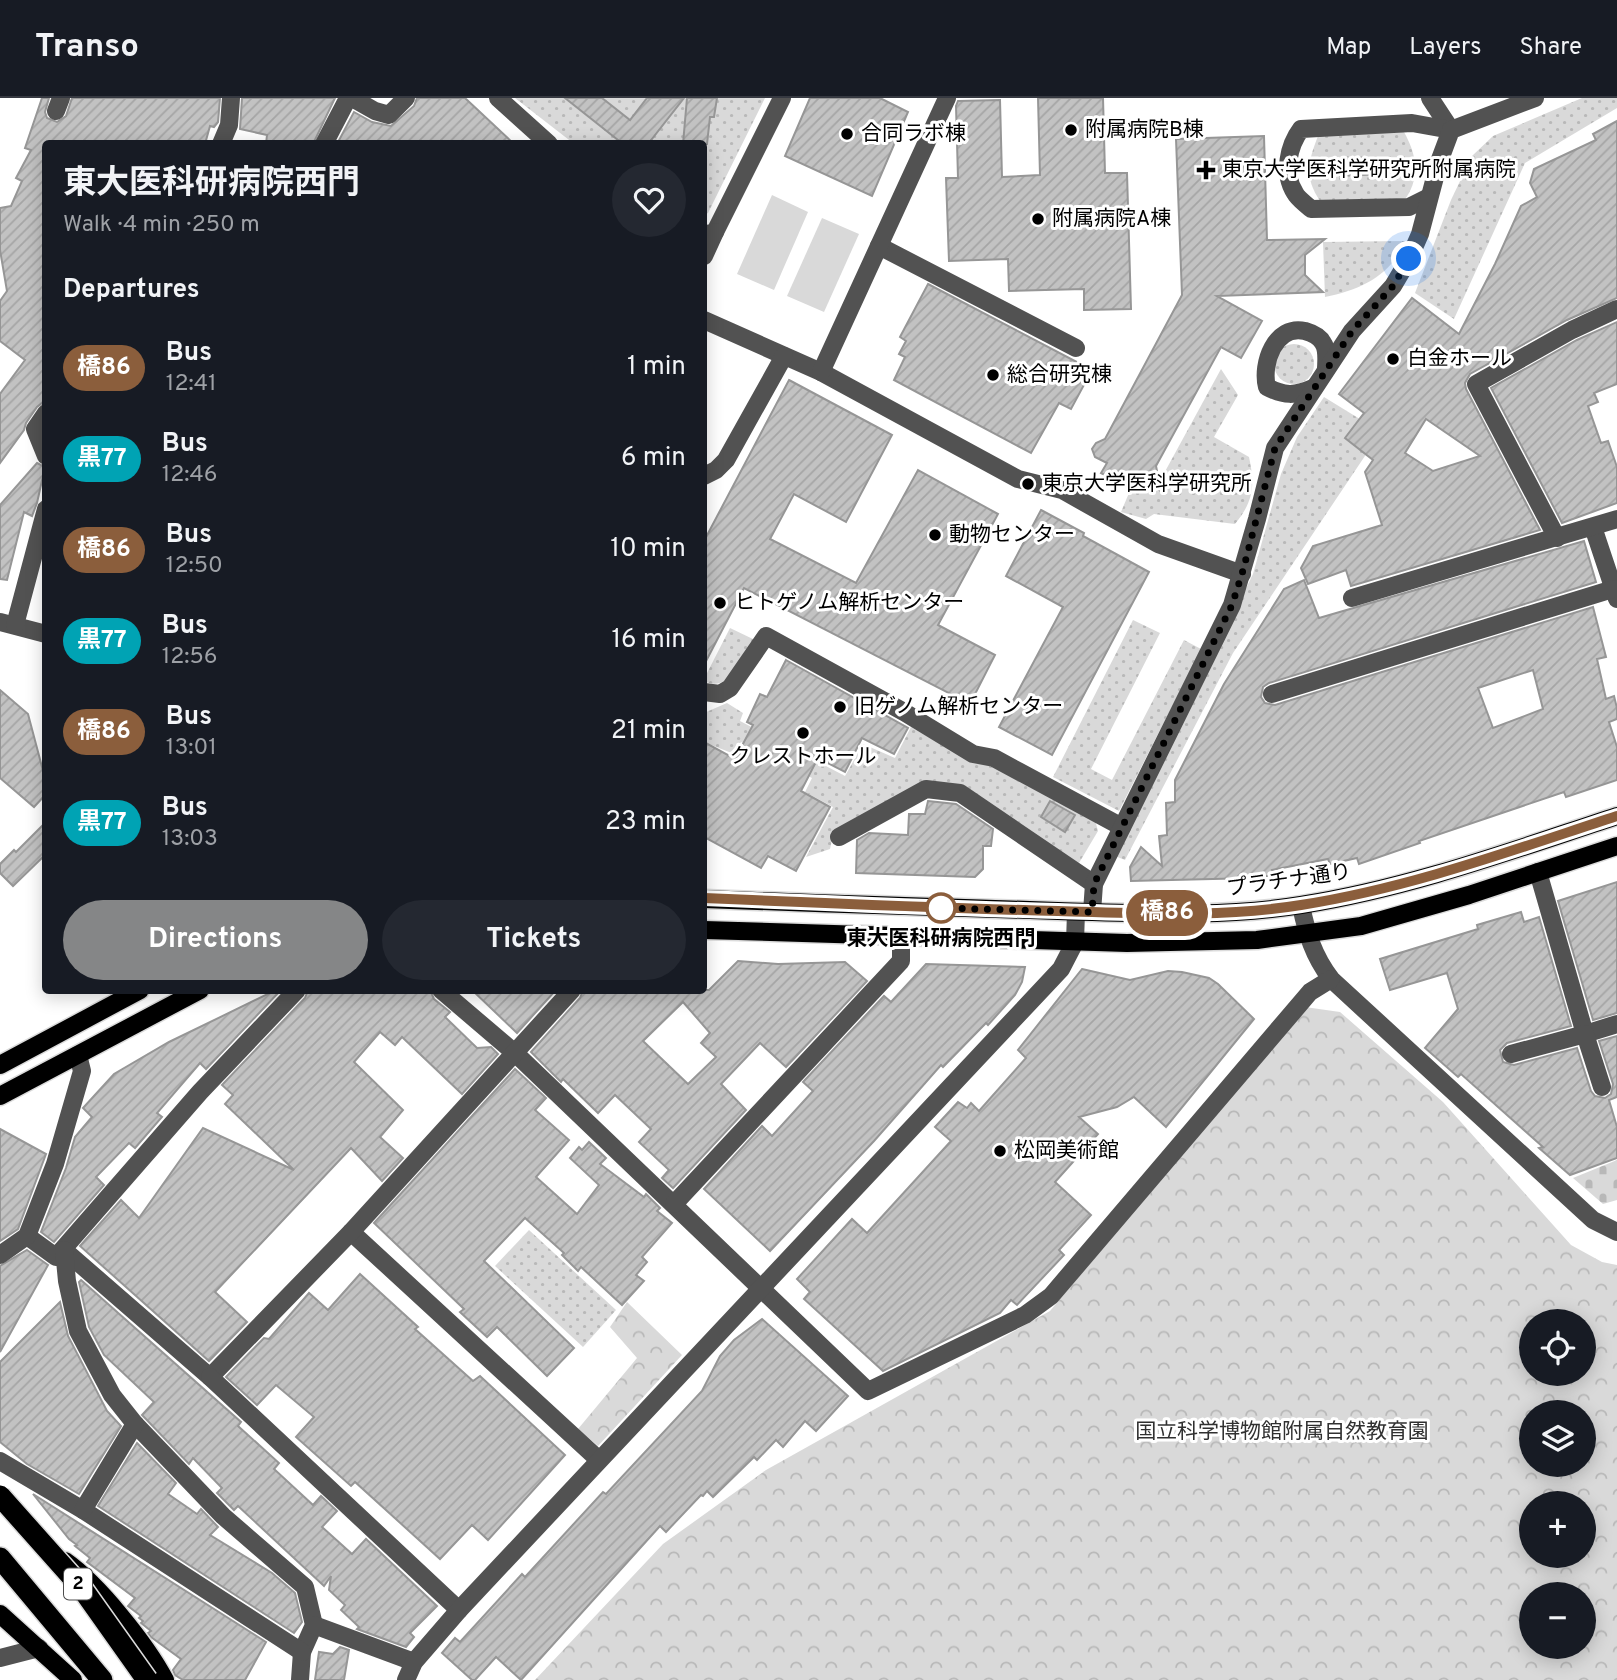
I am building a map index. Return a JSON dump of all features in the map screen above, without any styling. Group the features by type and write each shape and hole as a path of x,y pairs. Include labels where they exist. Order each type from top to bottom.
{"highway":[{"name":"2","path":"0,1496 81,1587 147,1680"},
{"name":"2","path":"0,1558 102,1680"}],"main road":[{"name":"プラチナ通り","path":"707,898 1084,912 1217,914 1300,905 1403,884 1617,816"},
{"path":"707,930 901,938 1220,943 1361,926 1410,913 1617,846"},
{"path":"0,1065 133,994"},
{"path":"0,1096 192,994"},
{"path":"0,1513 84,1575 155,1661 165,1680"},
{"path":"0,1614 39,1648 64,1677"}],"street":[{"path":"223,140 229,125 232,98"},
{"path":"326,140 350,98 389,115 406,98"},
{"path":"498,98 545,140"},
{"path":"709,234 782,98"},
{"path":"821,372 947,98"},
{"path":"1430,98 1451,130"},
{"path":"1429,197 1409,207 1311,209 1294,192 1289,176 1288,162 1292,141 1301,129 1412,123 1451,130 1535,98"},
{"path":"406,1680 414,1662 459,1610 1061,969 1075,942 1094,884 1232,605 1275,448 1352,331 1393,286 1404,268 1420,234 1451,130"},
{"path":"879,246 1076,348"},
{"path":"1557,538 1476,384 1572,330 1617,309"},
{"path":"707,321 821,372 1018,479 1062,490 1158,544 1242,574"},
{"path":"1313,388 1297,395 1281,395 1267,387 1264,375 1276,341 1287,331 1312,333 1323,342 1326,354 1325,370"},
{"path":"707,474 716,470 726,460 784,356"},
{"path":"42,419 35,429 42,446"},
{"path":"1352,598 1617,519"},
{"path":"42,521 7,623 42,633"},
{"path":"1272,694 1615,594 1593,527"},
{"path":"707,692 720,694 730,688 766,636 904,712 973,754 995,758 1122,827"},
{"path":"839,837 926,789 960,793 1094,884"},
{"path":"1538,872 1602,1087"},
{"path":"1300,905 1317,960 1331,979 1594,1220 1617,1232"},
{"path":"674,1204 901,961 901,938"},
{"path":"446,994 516,1054 868,1391 1025,1315 1051,1296 1310,992 1331,979"},
{"path":"27,1236 56,1257 64,1250 201,1092 293,994"},
{"path":"210,1377 351,1231 568,994"},
{"path":"1511,1054 1617,1024"},
{"path":"0,1255 27,1236 55,1164 82,1071 78,1055"},
{"path":"351,1231 599,1460"},
{"path":"64,1250 210,1377 459,1610"},
{"path":"64,1250 67,1281 78,1331 113,1395 135,1424 223,1516 305,1587 314,1625 302,1652 300,1680"},
{"path":"83,1510 135,1424"},
{"path":"0,1461 83,1510 302,1652"},
{"path":"314,1625 414,1662"},
{"path":"0,1658 39,1648"}],"green space":[{"path":"515,98 765,98 707,214 707,140 569,140"},
{"path":"1582,98 1617,98 1617,108 1525,163 1454,319 1415,293 1451,200 1472,156 1493,136"},
{"path":"1404,132 1415,165 1414,181 1406,198 1320,201 1309,169 1318,136"},
{"path":"772,195 808,212 774,290 737,274"},
{"path":"822,218 859,234 824,312 787,296"},
{"path":"1405,241 1392,264 1373,280 1325,297 1323,242"},
{"path":"1294,344 1308,350 1314,364 1308,378 1294,384 1280,378 1274,364 1280,350"},
{"path":"1221,369 1238,395 1214,437 1249,457 1252,476 1249,500 1241,516 1235,524 1154,514 1146,519 1121,512 1129,493 1156,488"},
{"path":"1324,397 1381,432 1233,653 1125,860 1115,856 1253,574 1281,474 1297,437"},
{"path":"1133,620 1160,633 1091,769 1112,780 1184,640 1201,649 1119,811 1053,777"},
{"path":"730,628 755,640 734,672 721,683 707,682 707,673"},
{"path":"727,703 743,713 740,721 845,776 863,744 895,758 911,727 974,763 992,764 1095,820 1098,831 1079,863 963,790 926,780 834,831 830,849 806,857 833,807 805,792 812,778 741,742 734,754 707,743 707,712"},
{"name":"国立科学博物館附属自然教育園","path":"1305,1007 1340,1012 1443,1102 1571,1245 1602,1262 1617,1265 1617,1680 535,1680 663,1544 766,1470 1050,1311"},
{"path":"1617,1160 1617,1200 1603,1204 1573,1178"},
{"path":"529,1230 616,1310 583,1347 495,1266"},
{"path":"627,1302 682,1355 598,1446 578,1429 637,1358 610,1327"}],"water":[{"path":"1339,159 1386,159 1387,175 1339,177"}],"building":[{"path":"42,98 49,98 45,112 47,118 57,122 66,116 72,98 220,98 218,122 214,127 210,126 206,140 42,140 42,403 0,463 0,394 25,360 0,341 0,301 7,291 0,250 0,208 11,206 22,181 16,178 31,150 25,148"},
{"path":"242,98 335,98 315,140 266,140 267,135 240,129"},
{"path":"417,98 465,98 510,140 339,140 354,112 372,122 391,126 414,106"},
{"path":"565,98 602,98 630,120 647,98 684,98 651,140 618,140"},
{"path":"687,98 717,98 714,117 710,117 707,144 707,140 683,140"},
{"name":"合同ラボ棟","path":"810,98 880,98 908,112 872,196 785,156"},
{"name":"附属病院A棟","path":"1038,98 1103,98 1105,173 1127,173 1131,309 1084,310 1084,289 1009,291 1008,259 949,261 946,178 958,178 958,101 1000,100 1002,177 1040,175"},
{"path":"1617,121 1617,298 1567,320 1470,374 1465,383 1540,530 1351,586 1346,570 1308,584 1301,568 1313,546 1382,525 1365,472 1373,460 1345,438 1364,413 1339,394 1412,298 1459,334 1521,206 1537,197 1530,183 1534,169 1596,140 1593,134","holes":["1426,419 1480,456 1433,471 1405,453"]},
{"path":"1264,136 1267,240 1325,239 1305,255 1305,275 1323,292 1217,296 1262,321 1241,358 1221,347 1156,466 1161,491 1137,478 1131,489 1101,473 1107,463 1095,457 1092,449 1096,443 1105,439 1182,295 1176,139"},
{"name":"総合研究棟","path":"928,284 1092,370 1071,409 1059,403 1031,453 894,380 905,357 899,354 906,341 900,337"},
{"path":"1617,322 1617,384 1594,393 1598,402 1588,406 1601,443 1608,441 1617,467 1617,503 1562,523 1491,388 1577,340"},
{"path":"789,380 892,435 846,522 794,494 770,539 856,583 918,470 998,514 938,625 995,655 970,704 744,588 707,659 707,535"},
{"path":"37,463 42,466 37,503 32,516 24,512 7,580 0,579 0,505"},
{"path":"1041,510 1149,572 1052,755 999,727 1063,607 1006,576"},
{"path":"1584,541 1596,582 1269,683 1263,687 1261,697 1265,703 1275,705 1593,607 1606,657 1597,659 1606,699 1614,696 1617,708 1617,719 1609,722 1617,747 1617,780 1566,797 1564,792 1359,864 1357,858 1330,864 1328,859 1272,870 1274,875 1254,878 1131,881 1130,867 1141,847 1162,866 1159,836 1167,835 1166,803 1175,802 1175,780 1224,684 1284,589 1304,580 1319,618","holes":["1533,670 1543,709 1493,728 1478,688"]},
{"path":"786,660 908,728 894,754 862,738 845,772 818,758 801,791 830,807 796,871 768,856 761,868 707,839 707,744 735,759 753,725 747,722 760,694 767,697"},
{"path":"0,690 28,714 42,767 42,798 34,807 0,778"},
{"path":"928,801 956,804 993,829 991,846 983,846 983,869 975,877 856,873 857,840 869,833 908,835 909,814 925,814"},
{"path":"1050,801 1075,815 1065,832 1041,817"},
{"path":"42,826 42,858 13,886 0,873 0,864 14,850 16,852"},
{"path":"1617,882 1617,1013 1593,1020 1558,901"},
{"path":"1521,912 1524,922 1539,917 1571,1026 1507,1043 1500,1050 1503,1062 1514,1065 1577,1048 1591,1091 1595,1096 1605,1098 1611,1094 1613,1084 1599,1041 1617,1036 1617,1097 1609,1100 1617,1127 1617,1158 1570,1175 1539,1148 1543,1147 1461,1074 1458,1077 1425,1048 1458,1009 1447,973 1390,990 1380,959 1478,929 1477,925"},
{"path":"738,961 778,964 845,962 867,981 786,1067 760,1043 721,1084 746,1110 673,1188 662,1178 669,1170 639,1142 651,1129 615,1095 598,1113 531,1052 582,994 707,994 707,990","holes":["683,1002 710,1033 701,1043 716,1057 688,1084 643,1041"]},
{"path":"926,964 1025,967 1022,982 1015,995 988,1025 986,1023 943,1067 941,1065 874,1141 770,1251 704,1189 762,1126 772,1136 813,1091 803,1082 884,996 891,1002"},
{"path":"1082,969 1130,980 1168,971 1209,978 1254,1019 1166,1127 1134,1097 1117,1107 1079,1117 1098,1134 1055,1182 1091,1215 1059,1250 1064,1255 1017,1305 1011,1300 1000,1313 883,1371 804,1299 810,1292 797,1279 852,1219 867,1233 951,1141 935,1127 958,1102 967,1108 971,1103 979,1111 1026,1058 1018,1050"},
{"path":"268,994 277,994 206,1069 200,1063 157,1113 162,1117 135,1148 129,1143 96,1177 104,1185 54,1242 41,1232 75,1137 92,1117 83,1108 114,1074 169,1042"},
{"path":"306,994 432,994 450,1012 445,1017 477,1048 491,1047 498,1054 462,1094 402,1037 395,1045 380,1032 354,1062 403,1110 380,1137 403,1158 382,1181 351,1148 215,1292 247,1322 209,1361 80,1246 121,1200 139,1218 203,1128 294,1170 225,1104 233,1095 222,1085"},
{"path":"476,994 552,994 517,1033"},
{"path":"515,1069 546,1098 535,1110 569,1140 536,1177 577,1214 599,1185 570,1158 579,1147 582,1150 589,1142 606,1158 600,1164 644,1197 646,1194 660,1208 657,1211 672,1223 642,1257 647,1262 636,1275 644,1281 622,1305 581,1267 578,1271 562,1255 564,1253 525,1218 484,1261 574,1348 547,1376 497,1327 487,1337 460,1312 464,1309 374,1223"},
{"path":"0,1129 46,1154 18,1229 0,1241"},
{"path":"27,1250 48,1265 0,1352 0,1266"},
{"path":"360,1274 418,1327 415,1329 473,1381 480,1376 565,1455 488,1540 472,1525 440,1559 355,1482 351,1486 296,1437 314,1417 276,1385 257,1405 226,1377 264,1338 269,1339 309,1293 328,1310"},
{"path":"81,1280 241,1422 238,1426 279,1463 274,1469 313,1505 321,1496 337,1511 322,1527 352,1554 366,1539 437,1606 410,1633 414,1637 406,1647 357,1629 359,1627 341,1610 345,1605 329,1590 331,1576 324,1586 238,1506 234,1510 217,1493 222,1488 193,1458 189,1464 142,1415 154,1402 104,1355 89,1327 79,1282"},
{"path":"60,1302 68,1336 107,1411 121,1426 79,1494 27,1464 0,1442 0,1362"},
{"path":"762,1319 848,1396 816,1431 805,1421 783,1447 776,1440 757,1460 754,1457 713,1497 707,1491 701,1495 666,1532 660,1526 521,1680 496,1657 472,1680 442,1653 455,1638 460,1642 522,1574 525,1577 603,1492 606,1494 702,1391 720,1356 734,1340"},
{"path":"137,1443 176,1483 168,1494 197,1514 201,1509 218,1527 210,1535 272,1573 295,1593 302,1622 294,1633 98,1506"},
{"path":"33,1494 266,1642 245,1680 183,1680 175,1675 173,1670 181,1659 151,1637 148,1633 151,1631 141,1623 141,1616 128,1606 135,1598 87,1562 90,1558 75,1546 77,1545 69,1539"},
{"path":"340,1647 349,1650 344,1680 315,1680 319,1652 333,1654"}],"bus line":[{"name":"橋86","path":"707,898 1076,912 1217,914 1252,911 1328,901 1403,884 1617,816"}],"place":[{"name":"附属病院B棟","path":"1071,130"},
{"name":"合同ラボ棟","path":"847,134"},
{"name":"東京大学医科学研究所附属病院","path":"1206,170"},
{"name":"附属病院A棟","path":"1038,219"},
{"name":"白金ホール","path":"1393,359"},
{"name":"総合研究棟","path":"993,375"},
{"name":"東京大学医科学研究所","path":"1028,484"},
{"name":"動物センター","path":"935,535"},
{"name":"ヒトゲノム解析センター","path":"720,603"},
{"name":"旧ゲノム解析センター","path":"840,707"},
{"name":"クレストホール","path":"803,733"},
{"name":"東大医科研病院西門","path":"941,908"},
{"name":"松岡美術館","path":"1000,1151"}],"route":[{"path":"941,908 1092,912 1094,884 1232,605 1275,448 1352,331 1393,286 1409,259"}]}
